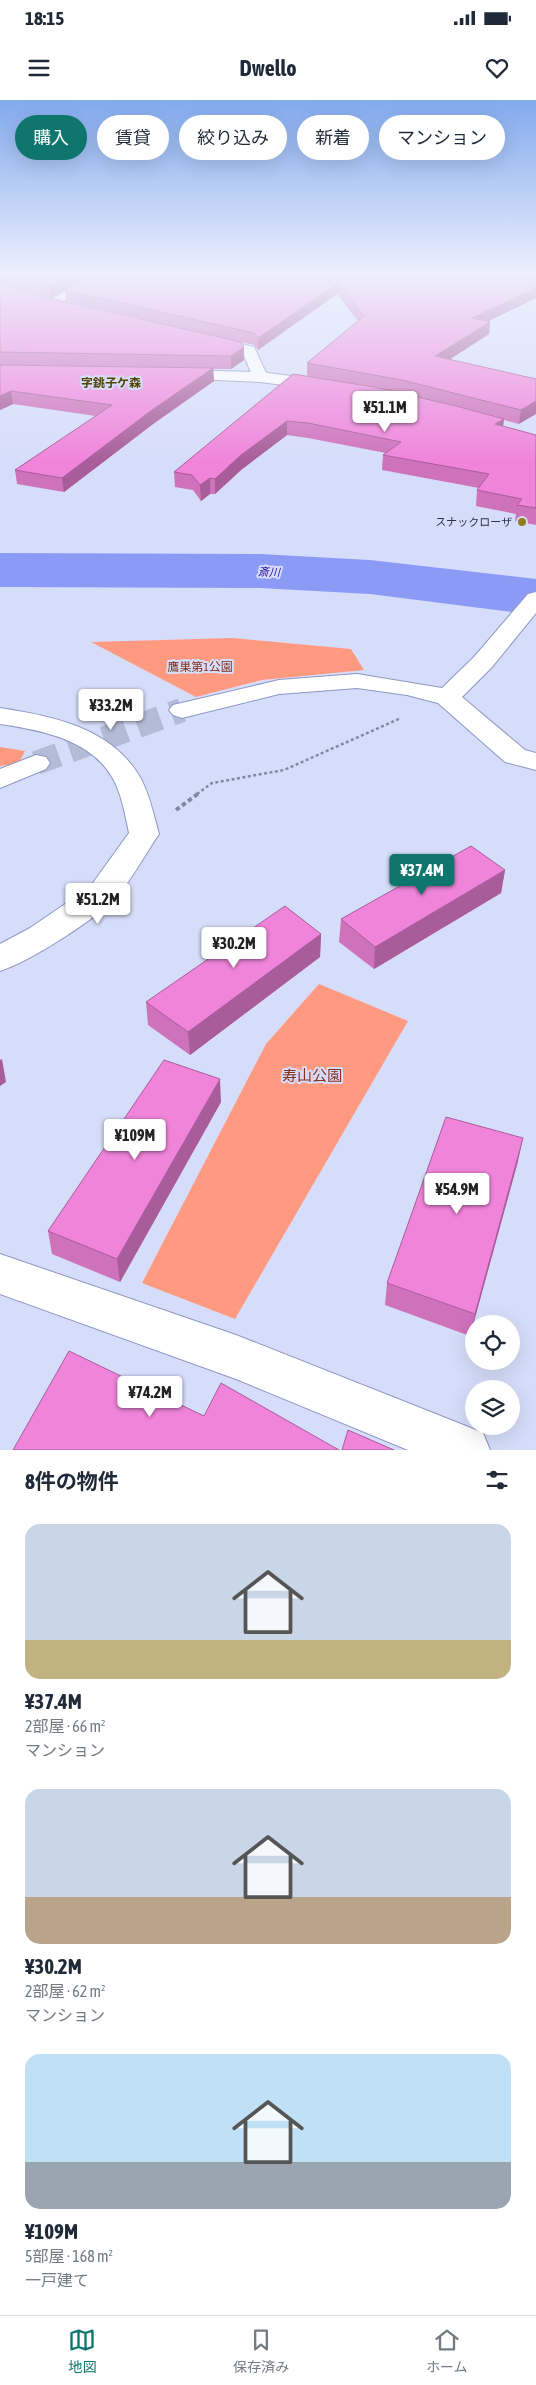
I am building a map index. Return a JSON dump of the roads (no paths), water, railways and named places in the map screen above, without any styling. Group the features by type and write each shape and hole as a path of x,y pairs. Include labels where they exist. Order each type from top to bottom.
{"street":[{"path":"193,337 249,350 260,377"},
{"path":"166,374 260,377 337,388"},
{"path":"447,697 483,662 536,599"},
{"path":"182,710 279,687 357,681 407,688 447,697 515,756 536,762"},
{"path":"0,716 38,721 70,732 100,749 123,772 136,800 144,834 101,895 41,936 0,959"},
{"path":"0,779 36,763"},
{"path":"0,1274 236,1357 466,1450"}],"waterway":[{"name":"斎川","path":"0,570 260,571 370,577 536,597"}],"tunnel":[{"path":"36,763 182,710"}],"place":[{"name":"スナックローザ","path":"522,522"}],"district":[{"name":"字銚子ケ森","path":"111,383"}],"park label":[{"name":"鷹巣第1公園","path":"200,667"},
{"name":"寿山公園","path":"312,1075"}]}
